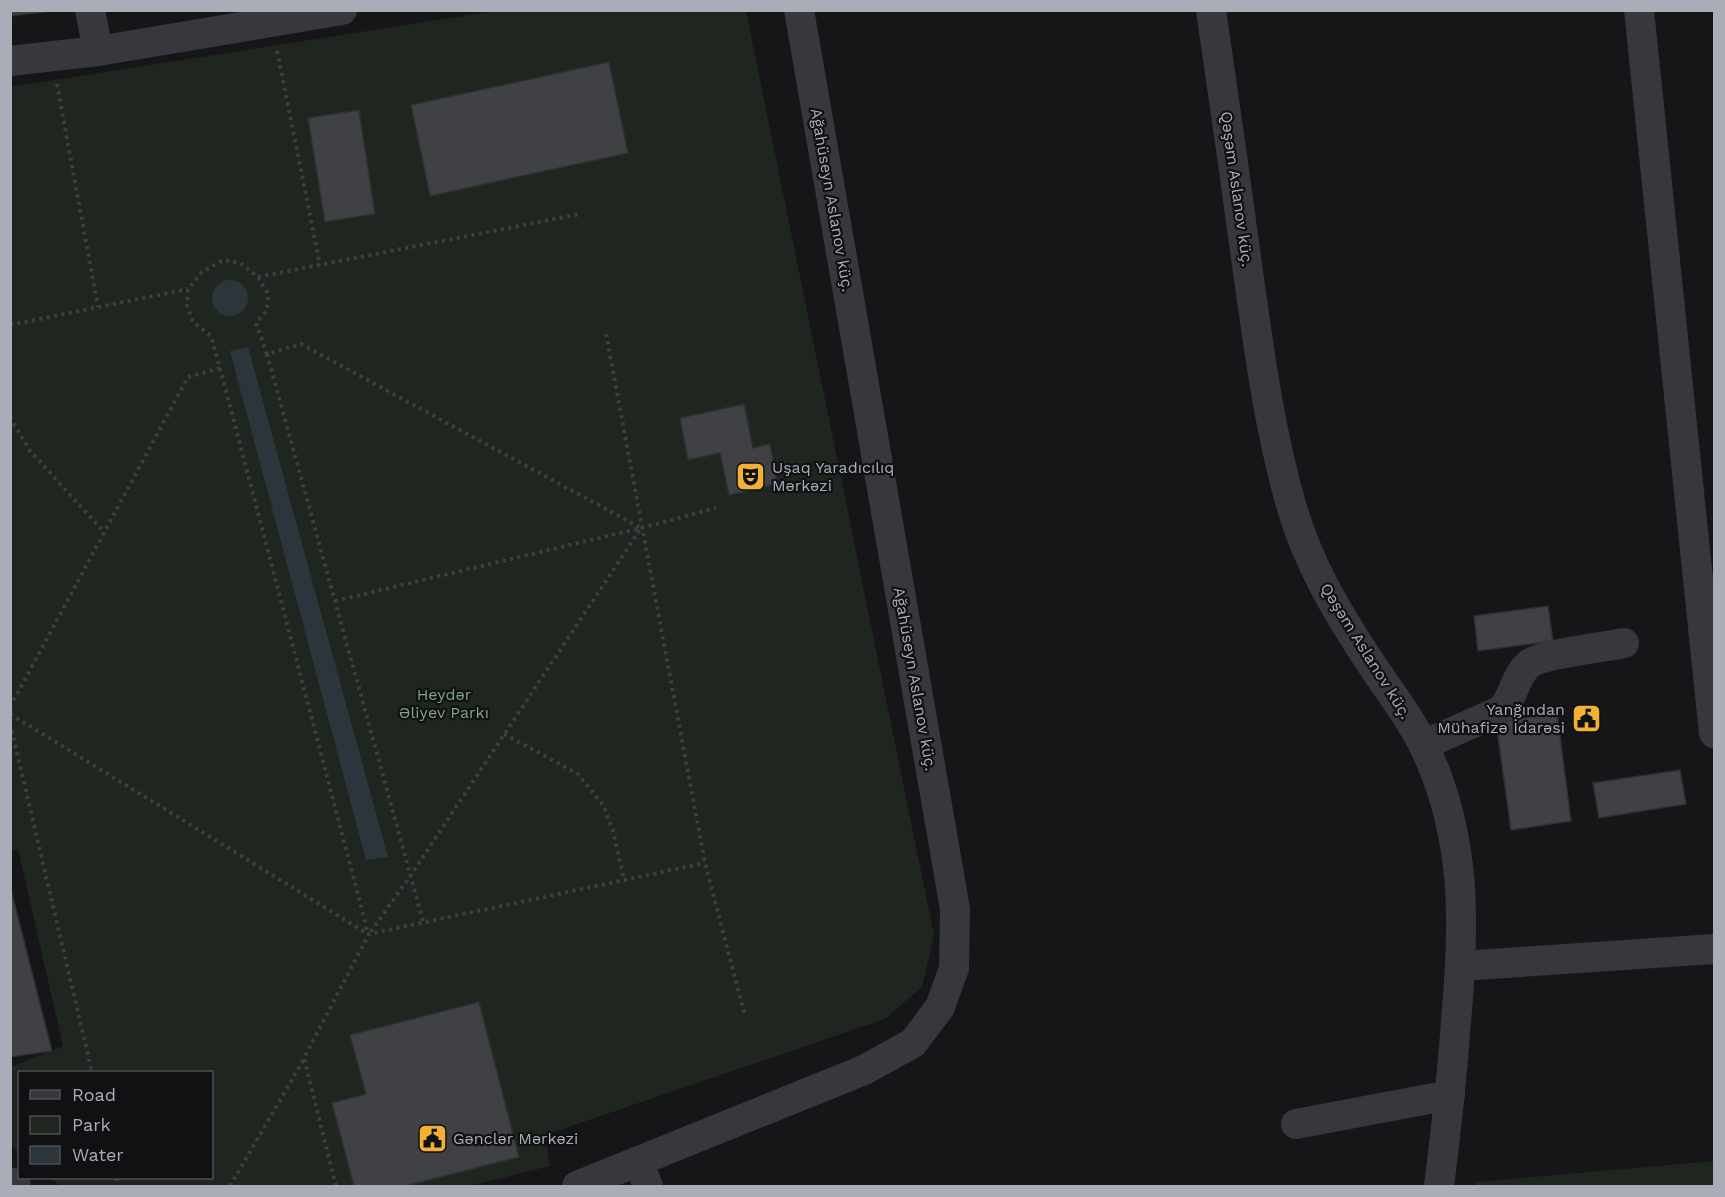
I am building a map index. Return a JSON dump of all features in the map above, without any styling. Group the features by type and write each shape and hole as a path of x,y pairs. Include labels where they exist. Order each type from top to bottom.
{"street":[{"path":"73,54 90,10"},
{"path":"10,62 73,54 342,10"},
{"name":"Ağahüseyn Aslanov küç.","path":"577,1186 643,1174 864,1070 913,1043 940,1007 954,968 955,909 799,10"},
{"name":"Qəşəm Aslanov küç.","path":"1211,10 1269,416 1292,507 1306,552 1331,602 1368,660 1394,695 1423,745 1443,795 1456,845 1462,893 1461,966 1450,1095 1439,1186"},
{"path":"1639,10 1714,733"},
{"path":"1423,745 1500,711 1507,705 1520,675 1530,663 1543,658 1624,644"},
{"path":"1461,966 1714,949"},
{"path":"1296,1124 1450,1095"},
{"path":"10,1182 16,1186"}],"path":[{"path":"271,22 320,265"},
{"path":"73,54 98,307"},
{"path":"258,277 580,214"},
{"path":"369,934 211,336 193,322 187,305 188,289 202,272 223,260 240,263 258,277 268,294 267,310 256,323 267,354 423,921"},
{"path":"10,325 188,289"},
{"path":"606,334 705,863 745,1016"},
{"path":"267,354 301,344 641,528"},
{"path":"10,707 188,377 220,368"},
{"path":"10,417 30,451 105,533"},
{"path":"335,601 716,508"},
{"path":"230,1186 304,1058 369,934 411,875 641,528"},
{"path":"10,714 369,934 705,863"},
{"path":"10,723 92,1071"},
{"path":"504,734 578,774 603,805 614,831 624,880"},
{"path":"304,1058 336,1186"}],"green space":[{"name":"Heydər Əliyev Parkı","path":"495,11 746,11 934,935 922,987 885,1019 545,1135 550,1166 469,1186 61,1186 51,1179 213,1179 213,1071 18,1071 18,1151 11,1145 11,1067 63,1046 18,849 11,850 10,87"},
{"path":"1714,1161 1714,1186 1476,1186 1476,1182"}],"water":[{"path":"230,280 242,286 248,298 242,310 230,316 218,310 212,298 218,286"},
{"path":"248,347 388,857 366,860 230,351"}],"building":[{"path":"10,10 51,10 51,11 10,16"},
{"path":"609,62 628,153 430,196 411,105"},
{"path":"359,110 375,214 325,222 308,118"},
{"path":"744,404 753,448 770,444 778,484 729,495 720,453 688,460 680,418"},
{"path":"1548,606 1553,641 1478,651 1474,616"},
{"path":"1557,713 1571,821 1511,830 1496,722"},
{"path":"1680,770 1686,804 1599,818 1593,783"},
{"path":"10,886 52,1051 10,1057"},
{"path":"479,1002 519,1157 405,1186 354,1186 332,1103 366,1094 350,1035"}],"place":[{"name":"Uşaq Yaradıcılıq Mərkəzi","path":"751,476"},
{"name":"Yanğından Mühafizə İdarəsi","path":"1586,718"},
{"name":"Gənclər Mərkəzi","path":"432,1138"}]}
